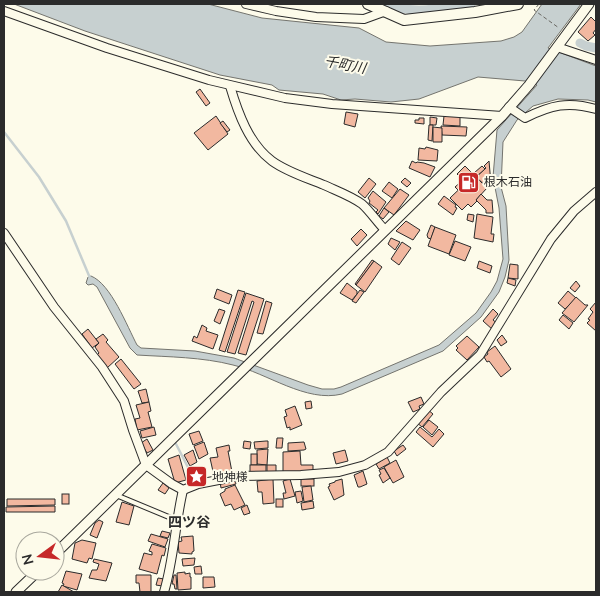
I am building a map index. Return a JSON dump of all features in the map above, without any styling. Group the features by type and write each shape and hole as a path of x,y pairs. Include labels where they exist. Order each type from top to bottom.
{"main road":[{"path":"368,4 404,20 475,12 518,4"}],"street":[{"path":"246,4 316,17 364,19 387,11"},
{"path":"65,544 384,230 510,109 589,4"},
{"path":"4,11 107,48 230,86 285,98 332,104 502,116"},
{"path":"556,49 596,60"},
{"path":"230,86 235,103 253,143 264,155 289,170 351,197 363,205 384,230"},
{"path":"510,109 525,118 553,106 568,104 596,109"},
{"path":"183,490 198,484 239,476 339,472 365,465 388,452 441,392 480,355 551,239 574,211 596,192"},
{"path":"4,233 54,307 102,367 124,401 132,430 146,465 183,490"},
{"path":"164,592 169,576 176,520 183,490"},
{"path":"16,592 28,581"}],"lane":[{"path":"116,494 176,520"}],"path":[{"path":"539,4 534,10 564,32"}],"water":[{"name":"千町川","path":"14,4 208,4 262,18 359,28 386,42 430,46 501,41 522,32 542,4 581,4 548,48 596,66 596,102 558,99 533,106 517,120 503,142 501,187 506,206 509,260 499,292 481,317 443,351 342,394 328,396 315,394 301,391 246,369 221,362 137,355 130,348 97,287 86,283 88,277 91,276 98,280 112,296 137,345 141,348 195,351 234,358 322,389 341,387 439,345 476,313 491,292 497,281 503,259 499,208 493,177 497,130 537,85 525,81 478,77 419,99 391,102 355,99 341,100 323,94 279,90 272,85 220,75 85,31"}],"building":[{"path":"591,17 596,22 596,29 593,33 595,35 588,41 578,32"},
{"path":"200,89 210,103 206,106 196,92"},
{"path":"346,112 358,114 355,127 344,124"},
{"path":"216,116 228,134 208,150 194,133"},
{"path":"444,116 460,116 460,126 443,125"},
{"path":"430,117 437,118 436,125 430,125"},
{"path":"419,118 424,118 424,124 415,123 415,120 419,120"},
{"path":"223,121 230,130 227,132 220,123"},
{"path":"429,125 433,125 432,141 428,140"},
{"path":"441,126 467,127 466,136 442,135"},
{"path":"433,127 442,128 442,142 433,142"},
{"path":"426,147 438,150 437,161 418,160 419,148 425,149"},
{"path":"412,161 435,167 430,177 409,168"},
{"path":"489,161 491,184 487,187 476,177 486,168 484,166"},
{"path":"465,166 474,175 458,190 455,187 463,180 457,174"},
{"path":"482,166 485,169 477,176 474,173"},
{"path":"474,175 487,188 471,207 468,204 462,210 450,198"},
{"path":"369,178 376,184 365,198 358,192"},
{"path":"405,178 411,183 407,187 401,182"},
{"path":"389,182 398,189 392,198 382,191"},
{"path":"400,189 409,195 394,215 384,208"},
{"path":"373,191 386,202 378,214 376,212 378,210 369,203 368,198"},
{"path":"481,194 487,200 492,200 493,213 486,213 486,210 476,200"},
{"path":"444,196 456,205 455,207 457,208 453,215 438,204"},
{"path":"384,208 389,212 383,219 379,216"},
{"path":"468,214 474,215 473,222 467,220"},
{"path":"477,214 493,217 491,234 494,234 493,242 474,238"},
{"path":"406,221 420,230 413,240 396,231"},
{"path":"431,225 435,227 431,239 427,235"},
{"path":"435,227 456,235 449,254 428,246"},
{"path":"361,229 367,235 357,246 351,239"},
{"path":"391,238 400,242 395,250 388,244"},
{"path":"455,241 471,247 465,261 449,255"},
{"path":"402,242 411,248 399,265 391,259"},
{"path":"372,260 374,261 356,285 355,284"},
{"path":"374,261 382,267 365,292 356,285"},
{"path":"479,261 492,266 490,273 477,268"},
{"path":"510,264 518,265 518,279 508,278"},
{"path":"508,278 516,280 515,286 507,283"},
{"path":"576,281 580,286 575,292 570,288"},
{"path":"347,283 357,291 352,300 340,293"},
{"path":"217,289 232,295 229,304 214,298"},
{"path":"238,290 245,292 225,352 219,350"},
{"path":"360,290 364,292 356,303 352,301"},
{"path":"568,291 576,298 565,309 558,303"},
{"path":"246,293 264,299 246,355 238,353 254,302 252,301 235,354 227,352"},
{"path":"576,297 585,305 588,305 574,322 562,313"},
{"path":"266,301 272,303 263,334 257,333"},
{"path":"596,302 596,331 587,323 593,312 590,309"},
{"path":"219,309 225,311 220,324 214,321"},
{"path":"493,309 498,314 493,320 498,324 493,330 483,321"},
{"path":"563,315 573,323 569,329 559,320"},
{"path":"202,325 207,328 206,331 218,335 213,349 192,341 194,336 197,338"},
{"path":"88,329 99,343 92,348 82,334"},
{"path":"103,334 108,340 106,342 119,357 107,368 96,356 99,353 95,347 99,343 96,339"},
{"path":"502,335 507,342 501,346 497,340"},
{"path":"467,336 479,347 467,360 456,350 458,348 456,346"},
{"path":"495,346 511,369 501,377 484,357"},
{"path":"121,359 141,384 134,389 115,364"},
{"path":"146,389 149,402 142,403 138,391"},
{"path":"421,397 424,404 419,406 420,409 413,412 408,402"},
{"path":"311,401 312,408 306,409 305,402"},
{"path":"149,402 151,411 148,412 152,427 137,430 135,419 140,418 136,405"},
{"path":"295,406 302,425 290,430 290,427 287,428 284,417 287,416 285,410"},
{"path":"427,409 433,414 422,427 416,422"},
{"path":"429,420 438,427 432,435 423,427"},
{"path":"154,427 156,435 142,438 140,431"},
{"path":"420,427 432,437 439,429 444,434 433,447 416,432"},
{"path":"199,431 203,441 193,445 189,434"},
{"path":"277,438 283,438 282,448 276,448"},
{"path":"147,439 153,450 147,453 141,443"},
{"path":"244,441 251,442 250,449 243,448"},
{"path":"268,441 268,448 255,449 254,442"},
{"path":"204,442 208,454 199,459 194,446"},
{"path":"304,442 306,449 288,451 288,443"},
{"path":"229,445 230,451 228,451 232,472 214,476 210,458 218,457 216,448"},
{"path":"403,445 406,449 397,456 394,451"},
{"path":"268,449 267,465 257,464 257,450"},
{"path":"193,450 197,462 190,466 184,455"},
{"path":"345,450 348,461 336,464 333,453"},
{"path":"300,451 301,465 313,465 313,471 283,473 283,452"},
{"path":"251,454 257,454 257,465 251,465"},
{"path":"179,455 186,480 175,483 168,459"},
{"path":"387,457 390,463 379,469 376,464"},
{"path":"396,460 404,477 393,483 384,467"},
{"path":"250,465 266,465 266,472 250,472"},
{"path":"267,465 276,465 276,472 267,473"},
{"path":"384,468 390,478 383,483 379,470"},
{"path":"363,471 367,484 358,487 354,475"},
{"path":"235,478 236,484 221,488 220,482"},
{"path":"273,479 274,503 263,504 262,492 258,492 257,481"},
{"path":"290,479 295,496 284,499 283,493 286,493 283,481"},
{"path":"301,479 314,479 314,486 301,486"},
{"path":"342,479 344,495 334,500 328,487 330,486 329,484"},
{"path":"163,483 169,488 165,494 158,490"},
{"path":"235,485 245,505 234,510 231,504 225,506 220,494 225,489"},
{"path":"311,486 313,500 304,502 302,487"},
{"path":"301,491 303,501 297,503 295,492"},
{"path":"62,494 69,494 69,504 62,504"},
{"path":"7,499 55,499 55,505 7,506"},
{"path":"276,499 283,499 283,507 276,507"},
{"path":"313,501 314,508 302,510 301,503"},
{"path":"122,502 134,506 129,525 116,522"},
{"path":"247,505 250,513 244,515 241,508"},
{"path":"55,506 55,512 6,512 6,507"},
{"path":"99,520 103,522 97,538 90,535 95,523"},
{"path":"162,531 170,533 168,538 160,536"},
{"path":"151,534 168,539 165,547 148,541"},
{"path":"193,536 194,551 192,554 179,553 178,542 182,541 181,537"},
{"path":"82,540 96,543 92,559 89,558 87,563 72,559 75,543"},
{"path":"152,544 166,548 157,574 139,569 144,553 152,555 152,552 149,551"},
{"path":"195,558 194,565 183,566 182,559"},
{"path":"94,559 112,563 106,581 89,578 92,570 97,570 99,564 93,562"},
{"path":"201,566 202,574 195,574 194,567"},
{"path":"66,571 82,574 77,590 63,586"},
{"path":"185,572 185,574 190,573 191,589 178,590 177,573"},
{"path":"136,575 151,575 151,592 140,592 139,583 136,583"},
{"path":"174,575 176,575 177,589 172,584"},
{"path":"203,577 214,577 215,587 203,588"},
{"path":"158,578 164,579 162,586 156,585"},
{"path":"62,585 74,592 58,592"}],"waterway":[{"path":"384,4 417,10 471,4"},
{"path":"580,43 596,48"},
{"path":"4,132 39,177 66,221 90,278"},
{"path":"176,444 194,479"}],"place":[{"name":"根木石油","path":"468,182"},
{"name":"地神様","path":"196,477"}],"district":[{"name":"四ツ谷","path":"189,522"}]}
